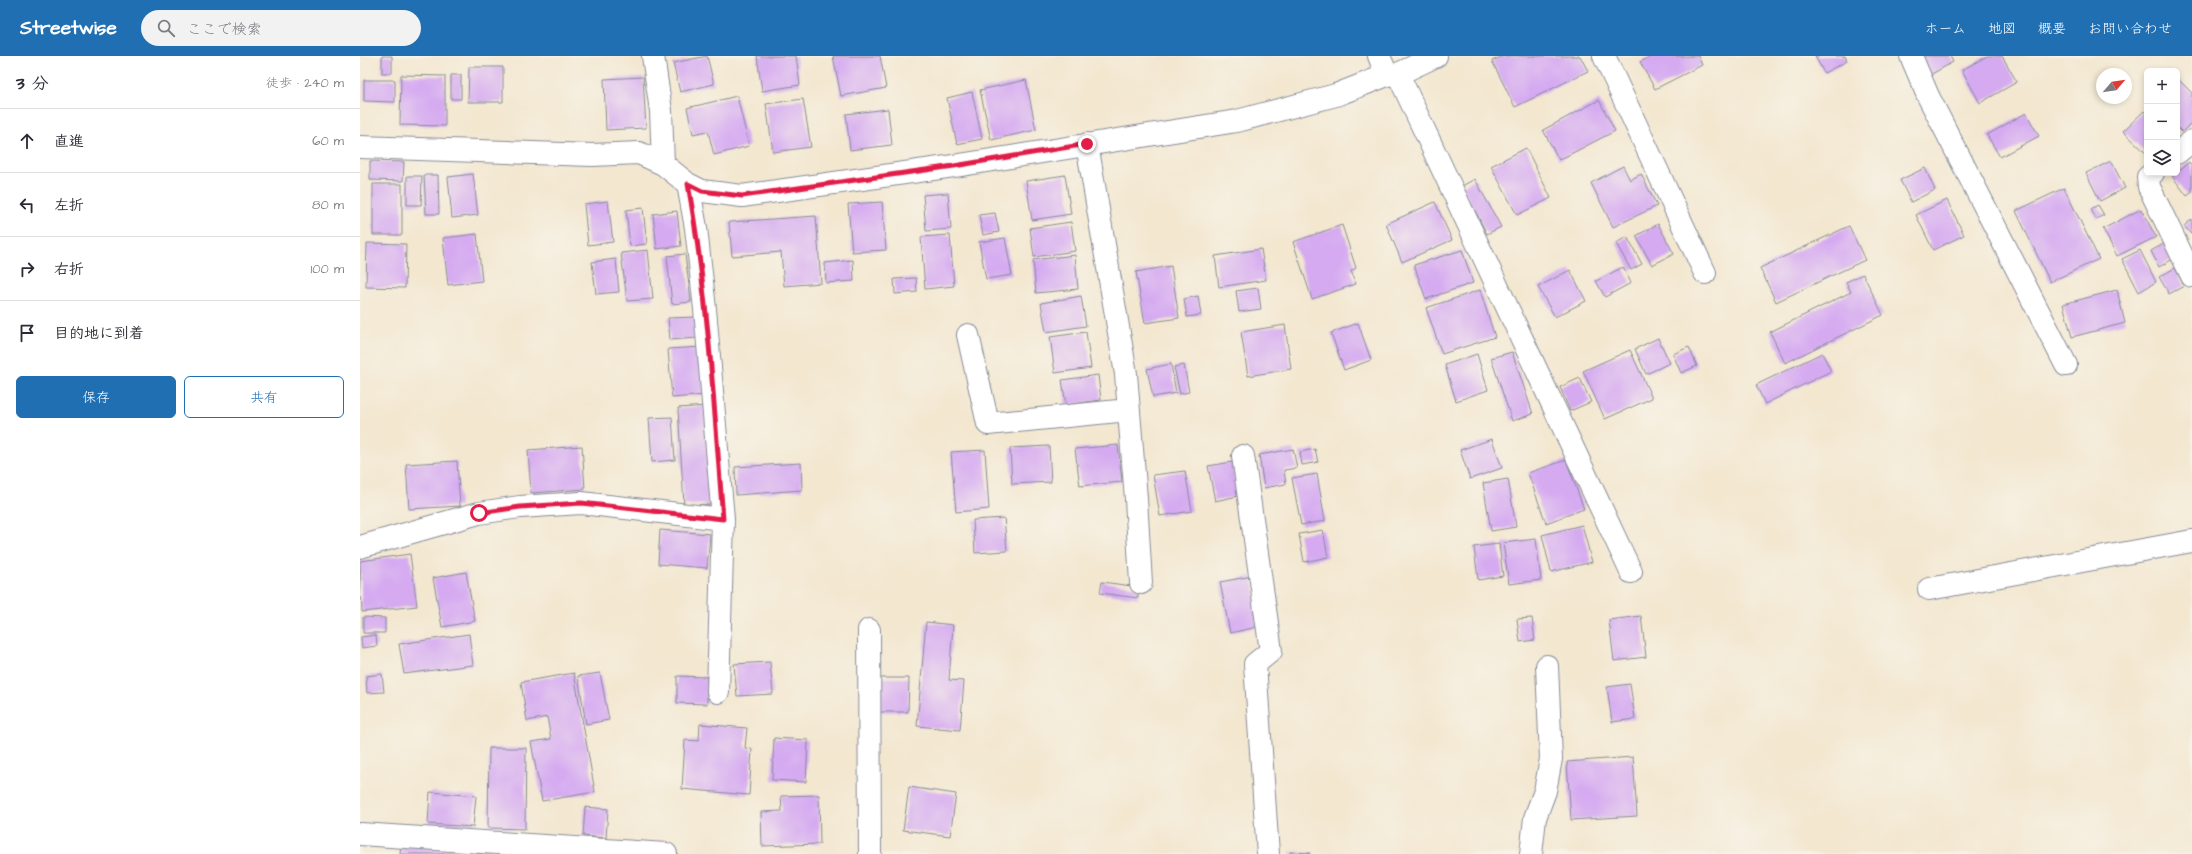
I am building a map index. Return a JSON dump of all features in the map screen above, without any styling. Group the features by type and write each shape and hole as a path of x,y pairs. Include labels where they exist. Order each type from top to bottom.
{"street":[{"path":"653,56 661,111 663,164"},
{"path":"360,147 592,155 639,153 663,164 688,184 702,191 742,196 954,166 1237,121 1336,95 1388,68 1436,56"},
{"path":"1604,56 1705,273"},
{"path":"1911,56 1928,96 2066,365"},
{"path":"1388,68 1631,572"},
{"path":"2180,150 2192,140"},
{"path":"1087,144 1126,374 1141,583"},
{"path":"2149,176 2148,177 2149,187 2192,276"},
{"path":"688,184 696,228 706,317 723,519 718,692"},
{"path":"968,335 988,424 1128,410"},
{"path":"1243,456 1271,651 1255,664 1268,854"},
{"path":"360,547 479,513 520,507 581,503 723,519"},
{"path":"1929,589 2192,541"},
{"path":"869,630 870,854"},
{"path":"1531,854 1535,818 1546,792 1552,759 1547,666"},
{"path":"360,834 632,853 666,854"}],"building":[{"path":"382,56 392,56 392,73 382,73"},
{"path":"707,56 714,84 680,92 673,63"},
{"path":"757,56 796,56 800,85 762,91"},
{"path":"833,56 880,56 886,88 841,96"},
{"path":"1503,56 1580,56 1588,71 1515,107 1492,61"},
{"path":"1652,56 1698,56 1702,65 1655,89 1640,62"},
{"path":"1815,56 1845,56 1847,61 1824,73"},
{"path":"1919,56 1950,56 1953,62 1930,75"},
{"path":"1987,56 2002,56 2017,82 1980,103 1962,70"},
{"path":"469,67 503,67 503,102 468,102"},
{"path":"401,75 445,76 445,126 400,125"},
{"path":"451,75 461,75 461,99 451,99"},
{"path":"643,77 646,128 606,130 604,79"},
{"path":"364,80 395,80 395,102 364,101"},
{"path":"1026,80 1036,130 991,140 980,90"},
{"path":"2180,81 2192,93 2192,122 2182,132 2180,130"},
{"path":"972,92 982,139 957,144 947,98"},
{"path":"737,96 749,146 714,155 708,131 693,134 687,108"},
{"path":"803,99 811,147 773,152 766,104"},
{"path":"1599,100 1615,131 1559,160 1543,130"},
{"path":"888,109 892,145 850,150 846,114"},
{"path":"2144,111 2144,151 2123,131"},
{"path":"2026,113 2039,136 2000,157 1987,135"},
{"path":"1526,148 1551,198 1517,215 1491,166"},
{"path":"370,161 404,162 403,181 370,180"},
{"path":"2111,161 2125,188 2100,201 2086,173"},
{"path":"2189,162 2192,166 2192,192 2187,196 2172,176 2180,176 2180,169"},
{"path":"1623,166 1630,180 1641,174 1657,206 1613,227 1591,183"},
{"path":"1925,168 1935,190 1911,202 1900,180"},
{"path":"473,174 478,215 452,218 448,177"},
{"path":"424,175 438,175 439,214 426,214"},
{"path":"1065,175 1071,214 1032,220 1026,181"},
{"path":"407,176 422,176 421,205 407,205"},
{"path":"1475,179 1501,227 1487,234 1462,186"},
{"path":"373,184 402,184 402,235 373,235"},
{"path":"2064,188 2099,259 2050,282 2016,211"},
{"path":"948,193 951,229 926,231 923,195"},
{"path":"1947,200 1964,235 1933,250 1916,215"},
{"path":"608,201 613,242 588,245 584,204"},
{"path":"882,202 886,250 852,252 848,204"},
{"path":"1435,202 1452,240 1402,262 1386,224"},
{"path":"2098,205 2104,215 2096,219 2091,209"},
{"path":"643,208 647,244 630,246 626,210"},
{"path":"2141,209 2156,237 2117,256 2103,229"},
{"path":"677,211 681,246 657,249 653,214"},
{"path":"995,213 999,232 983,235 979,215"},
{"path":"816,216 821,283 784,286 781,252 732,256 729,222"},
{"path":"2192,219 2192,235 2184,226"},
{"path":"1071,222 1075,251 1034,257 1030,228"},
{"path":"1658,224 1674,254 1652,265 1636,236"},
{"path":"1342,225 1356,268 1351,271 1356,284 1312,299 1293,242"},
{"path":"1849,226 1865,260 1776,302 1760,268"},
{"path":"477,234 482,281 448,285 443,238"},
{"path":"950,235 954,286 925,289 921,237"},
{"path":"1627,237 1642,264 1631,270 1616,243"},
{"path":"1005,238 1012,275 986,279 979,242"},
{"path":"367,243 406,244 405,288 366,287"},
{"path":"2165,243 2173,259 2159,267 2151,251"},
{"path":"1261,249 1266,280 1219,287 1215,256"},
{"path":"648,250 653,299 627,301 621,253"},
{"path":"1462,250 1473,283 1426,299 1414,265"},
{"path":"2140,250 2156,282 2139,292 2122,259"},
{"path":"685,254 691,302 672,304 667,256"},
{"path":"1075,255 1078,289 1036,293 1033,260"},
{"path":"616,259 619,292 596,294 592,262"},
{"path":"853,260 854,281 826,283 825,263"},
{"path":"1171,266 1179,318 1145,323 1136,272"},
{"path":"1623,267 1631,283 1605,297 1596,281"},
{"path":"2175,268 2184,286 2169,294 2159,277"},
{"path":"1570,270 1586,301 1555,317 1538,287"},
{"path":"1863,274 1883,315 1785,363 1770,332 1851,292 1846,282"},
{"path":"916,278 917,292 895,294 894,279"},
{"path":"1258,288 1261,309 1239,312 1236,291"},
{"path":"1480,290 1495,337 1442,354 1426,308"},
{"path":"2117,290 2125,323 2072,337 2063,304"},
{"path":"1081,296 1086,326 1046,332 1041,303"},
{"path":"1198,296 1201,315 1187,317 1184,299"},
{"path":"696,317 698,338 670,340 668,318"},
{"path":"1358,323 1371,360 1344,370 1331,333"},
{"path":"1285,325 1291,369 1248,376 1241,332"},
{"path":"1086,332 1091,368 1055,373 1050,337"},
{"path":"1658,338 1670,363 1646,374 1635,349"},
{"path":"702,347 705,395 672,398 668,349"},
{"path":"1689,347 1697,366 1681,373 1673,354"},
{"path":"1630,350 1652,398 1605,419 1583,371"},
{"path":"1512,352 1533,414 1512,421 1491,358"},
{"path":"1822,353 1831,371 1765,404 1756,385"},
{"path":"1477,354 1488,390 1456,401 1445,365"},
{"path":"1171,364 1176,393 1153,397 1147,369"},
{"path":"1184,365 1189,392 1180,394 1174,367"},
{"path":"1098,375 1101,400 1066,405 1062,380"},
{"path":"1580,378 1591,402 1570,411 1560,387"},
{"path":"707,406 714,504 684,505 678,408"},
{"path":"672,417 675,460 652,462 649,418"},
{"path":"1492,439 1502,468 1470,479 1460,450"},
{"path":"1118,445 1122,482 1080,486 1075,449"},
{"path":"582,446 585,489 531,493 528,450"},
{"path":"1049,446 1051,482 1012,484 1010,448"},
{"path":"1293,449 1297,468 1284,470 1286,484 1264,488 1259,455"},
{"path":"1315,449 1318,462 1302,465 1300,452"},
{"path":"985,450 989,509 956,512 951,452"},
{"path":"1566,460 1584,509 1546,523 1528,473"},
{"path":"457,461 460,506 409,509 406,464"},
{"path":"1232,462 1238,496 1215,501 1208,466"},
{"path":"801,463 802,490 736,495 735,467"},
{"path":"1185,471 1192,511 1160,516 1153,475"},
{"path":"1317,474 1325,521 1301,525 1292,478"},
{"path":"1508,479 1516,527 1491,531 1483,483"},
{"path":"1004,518 1007,551 975,553 973,520"},
{"path":"1582,525 1592,562 1551,572 1542,535"},
{"path":"660,530 710,534 707,568 658,564"},
{"path":"1323,530 1328,557 1304,562 1299,534"},
{"path":"1536,539 1541,580 1509,584 1503,543"},
{"path":"1499,544 1503,576 1478,580 1474,547"},
{"path":"410,554 417,606 362,612 360,561"},
{"path":"466,572 475,621 442,627 433,578"},
{"path":"1252,576 1262,626 1230,633 1220,582"},
{"path":"1102,582 1139,587 1138,598 1100,593"},
{"path":"1641,616 1646,657 1614,661 1609,620"},
{"path":"363,617 385,618 385,633 363,633"},
{"path":"1532,618 1535,640 1520,642 1517,619"},
{"path":"926,622 953,625 949,680 964,681 960,730 917,726"},
{"path":"469,634 473,665 404,674 399,644"},
{"path":"376,635 377,646 362,648 361,637"},
{"path":"770,662 773,694 737,696 734,664"},
{"path":"574,673 595,792 542,801 531,742 551,739 547,717 527,721 521,682"},
{"path":"600,673 609,720 586,724 578,676"},
{"path":"382,674 384,692 367,693 366,676"},
{"path":"677,676 707,677 707,704 677,703"},
{"path":"879,678 909,678 908,712 879,712"},
{"path":"1630,684 1635,719 1612,722 1607,687"},
{"path":"700,724 747,728 745,748 752,749 749,795 682,789 685,740 699,741"},
{"path":"774,738 808,740 806,782 772,780"},
{"path":"489,748 526,748 525,829 488,828"},
{"path":"1633,757 1637,816 1571,820 1567,762"},
{"path":"909,787 956,794 950,836 903,830"},
{"path":"430,792 476,796 473,827 428,824"},
{"path":"819,795 820,844 762,846 761,812 782,811 781,796"},
{"path":"585,807 608,809 606,838 583,836"},
{"path":"401,843 493,851 492,854 400,854"},
{"path":"1290,852 1310,853 1310,854 1290,854"}],"route":[{"path":"479,513 520,507 581,503 723,519 709,347 696,228 688,184 702,191 742,196 954,166 1087,144"}]}
